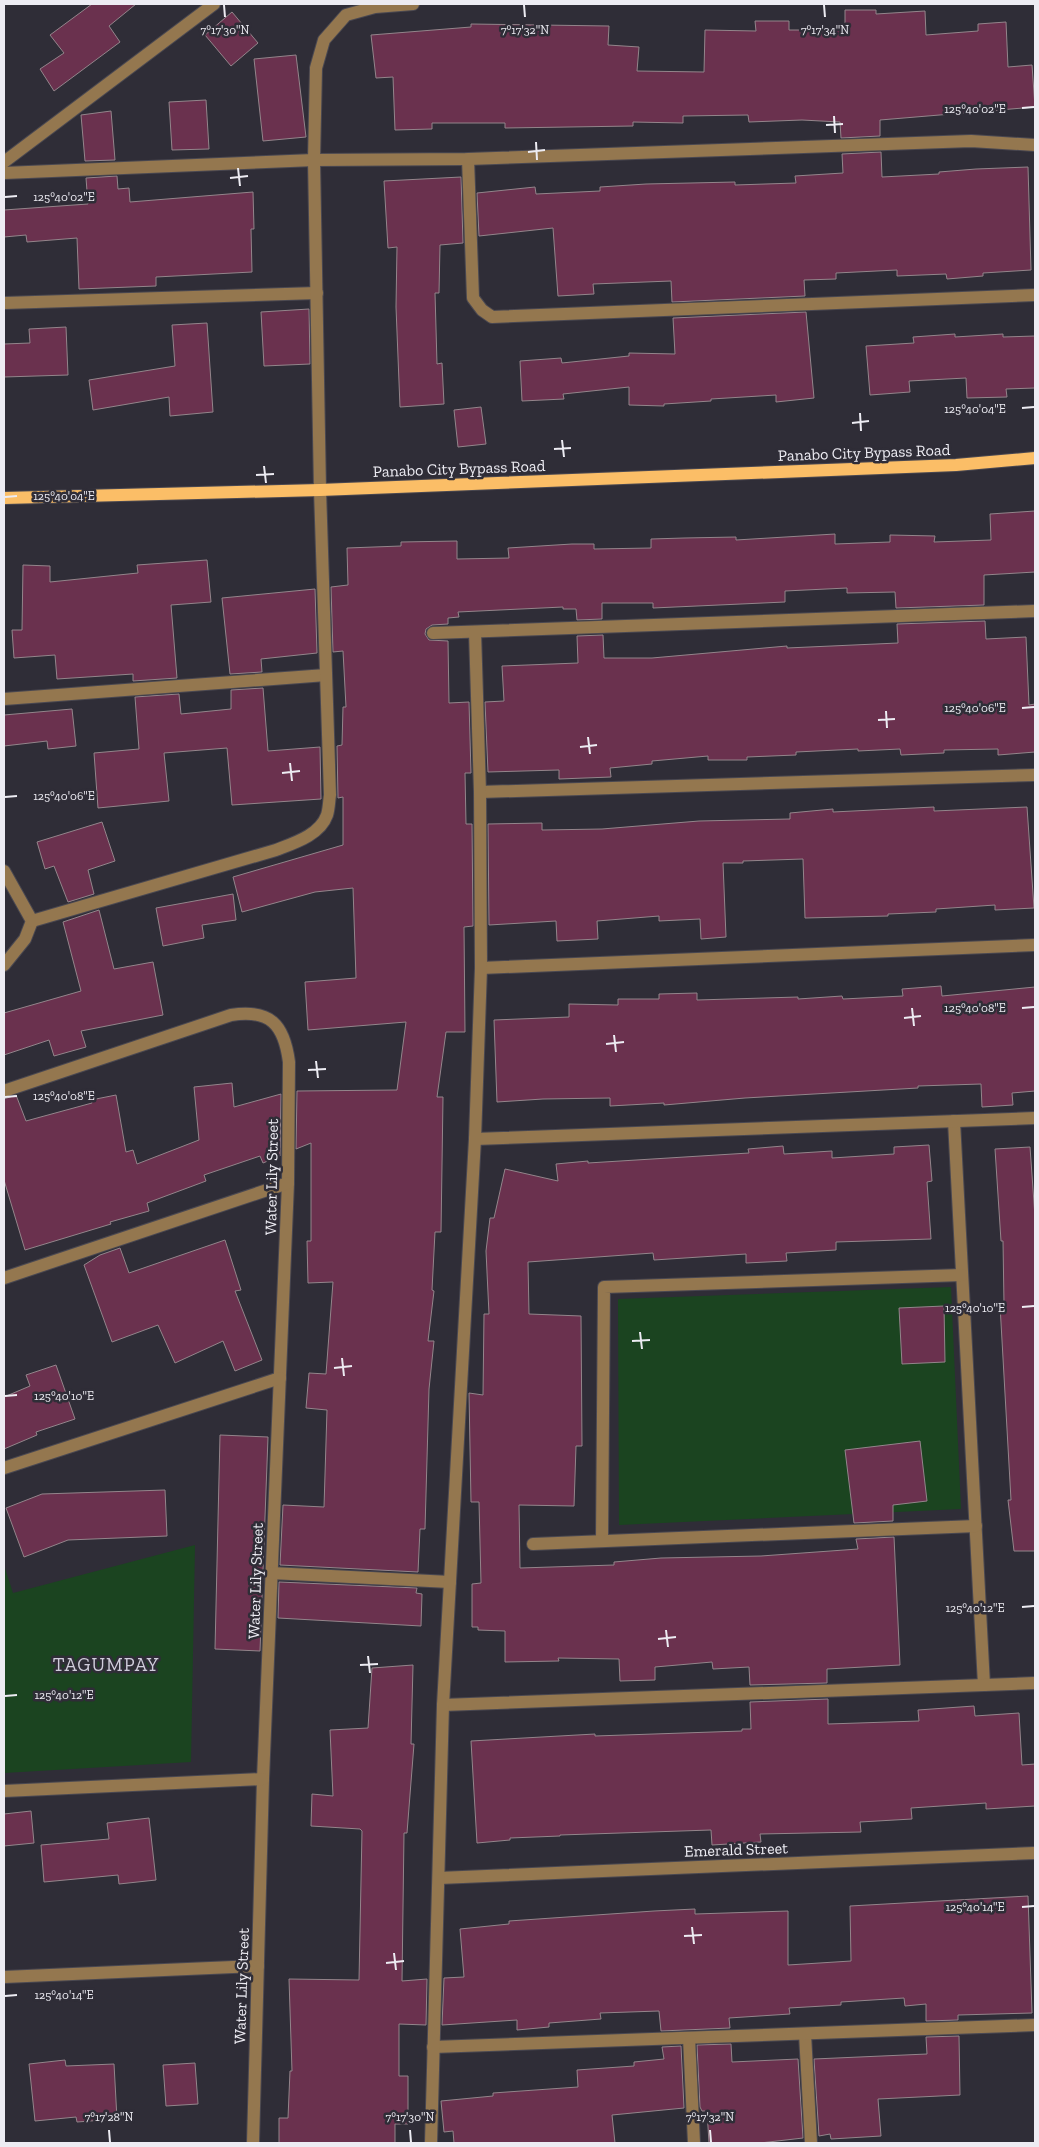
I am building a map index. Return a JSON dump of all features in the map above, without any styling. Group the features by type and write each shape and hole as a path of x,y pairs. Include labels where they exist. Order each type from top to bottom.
{"main road":[{"name":"Panabo City Bypass Road","path":"4,498 320,490 946,465 1035,458"}],"street":[{"path":"4,162 214,4"},
{"path":"32,921 299,842 316,831 327,815 330,795 320,490 314,160 316,68 324,40 346,15 375,7 413,4"},
{"path":"4,173 314,160 468,159 971,141 1035,144"},
{"path":"468,159 473,298 482,310 492,317 1035,295"},
{"path":"4,304 317,293"},
{"path":"433,634 1035,611"},
{"path":"431,2143 444,1705 475,1139 481,968 480,792 476,632"},
{"path":"4,699 326,675"},
{"path":"480,792 1035,775"},
{"path":"4,871 32,921"},
{"path":"4,965 25,939 32,921"},
{"path":"481,968 1035,945"},
{"name":"Water Lily Street","path":"4,1091 231,1015 246,1013 262,1015 276,1023 287,1042 289,1062 288,1183 271,1573 254,2143"},
{"path":"475,1139 1035,1118"},
{"path":"954,1121 984,1685"},
{"path":"4,1278 288,1183"},
{"path":"602,1541 604,1286 962,1275"},
{"path":"4,1468 280,1378"},
{"path":"533,1544 976,1526"},
{"path":"271,1573 450,1582"},
{"path":"444,1705 1035,1683"},
{"path":"4,1791 264,1779"},
{"name":"Emerald Street","path":"439,1878 1035,1853"},
{"path":"4,1977 258,1966"},
{"path":"433,2047 1035,2025"},
{"path":"804,2034 811,2143"},
{"path":"689,2038 694,2143"}],"green space":[{"path":"951,1287 961,1509 619,1525 618,1299"},
{"path":"195,1545 191,1762 4,1773 4,1565 13,1593"}],"building":[{"path":"92,4 136,4 109,26 120,42 54,91 40,69 64,53 50,35"},
{"path":"845,10 876,10 876,14 925,11 926,35 978,31 978,24 1006,22 1008,67 1032,65 1035,107 880,120 880,136 841,138 840,122 802,120 749,122 748,115 683,116 683,123 633,122 633,126 505,128 505,123 432,123 432,129 395,130 393,77 376,78 371,35 471,27 471,24 609,26 608,45 639,47 637,71 704,72 705,30 756,31 755,21 789,21 789,30 845,30"},
{"path":"232,12 258,43 231,66 205,35"},
{"path":"296,55 306,137 263,141 254,59"},
{"path":"206,100 209,149 172,150 169,102"},
{"path":"111,111 115,160 85,161 81,115"},
{"path":"881,152 882,177 939,174 939,172 976,169 1028,167 1031,270 983,273 983,276 947,279 946,274 897,276 897,270 836,273 836,279 804,280 805,296 672,302 671,281 593,284 594,294 558,296 553,228 479,236 477,193 535,187 536,194 600,191 600,187 646,184 735,182 735,185 796,183 795,176 843,173 842,154"},
{"path":"117,176 118,189 129,188 130,202 253,192 254,229 251,229 252,272 156,277 156,286 79,289 77,238 27,242 26,235 4,237 4,210 88,204 86,178"},
{"path":"461,177 463,243 440,245 439,293 435,293 437,364 442,363 444,404 400,407 396,307 397,247 388,248 384,181"},
{"path":"309,309 310,364 264,366 261,312"},
{"path":"806,312 814,398 776,402 776,395 711,399 711,401 664,404 664,406 629,405 629,387 563,394 564,399 522,401 520,361 561,358 562,363 629,356 629,353 675,354 673,318"},
{"path":"207,323 213,412 170,416 169,397 93,410 89,380 175,366 172,325"},
{"path":"66,327 68,375 4,377 4,344 30,343 29,329"},
{"path":"955,334 955,337 1003,334 1003,337 1035,336 1035,388 1006,389 1007,397 967,398 966,378 909,381 910,392 870,395 866,346 914,343 913,337"},
{"path":"481,407 486,444 458,447 454,410"},
{"path":"1035,511 1035,572 984,575 984,605 896,608 895,592 847,593 847,588 785,591 785,602 653,608 653,603 602,603 602,619 577,620 576,609 563,609 563,607 458,612 459,617 448,618 448,624 432,625 426,629 425,634 429,640 448,641 449,703 469,702 471,773 465,773 466,824 472,824 473,926 464,927 465,1032 446,1032 437,1097 443,1097 441,1232 435,1232 432,1290 434,1291 428,1341 434,1341 429,1389 425,1529 420,1529 418,1572 280,1565 283,1505 324,1507 327,1410 306,1408 309,1373 326,1374 333,1282 308,1283 307,1241 311,1241 311,1143 296,1149 297,1091 397,1090 406,1022 308,1030 305,982 356,978 353,888 315,892 242,912 233,877 343,845 343,797 338,798 337,746 342,745 343,707 346,707 343,651 333,652 331,587 348,585 347,548 401,546 401,542 457,541 457,559 509,558 508,548 572,544 594,544 594,549 651,548 651,539 736,537 736,540 835,534 835,544 890,542 890,535 935,536 934,542 991,540 990,514"},
{"path":"207,560 211,602 171,605 177,678 133,681 133,674 57,679 55,655 14,658 12,630 22,630 23,565 50,566 50,582 138,573 137,565"},
{"path":"315,589 317,653 261,659 262,672 230,674 222,598"},
{"path":"985,621 986,639 1026,637 1029,705 1035,704 1035,752 998,755 998,749 944,750 944,753 901,755 900,749 858,751 858,749 796,752 796,755 747,757 747,760 708,760 708,756 652,761 652,764 610,768 611,777 559,779 559,770 488,772 485,702 504,701 502,666 578,663 577,636 603,635 604,658 652,658 787,646 787,648 898,643 897,624"},
{"path":"263,688 268,751 320,747 321,799 232,805 227,748 164,753 169,801 98,808 94,753 139,749 135,697 179,694 181,714 231,709 231,690"},
{"path":"72,709 76,746 48,749 47,741 4,746 4,715"},
{"path":"934,807 934,811 1027,807 1034,908 995,910 995,905 936,909 936,912 888,914 888,916 805,918 803,859 723,863 726,937 701,939 700,919 659,921 659,916 597,921 598,939 557,941 556,921 489,925 488,824 542,823 542,830 602,829 699,821 790,819 790,813 833,809 833,812"},
{"path":"102,822 115,861 88,870 94,894 68,902 54,866 45,869 37,842"},
{"path":"233,894 236,920 202,925 204,938 163,946 156,908"},
{"path":"99,910 114,969 153,962 163,1015 81,1031 86,1047 54,1056 49,1040 4,1055 4,1013 81,991 63,922"},
{"path":"941,986 942,996 1035,987 1035,1091 1012,1093 1013,1105 982,1107 981,1084 918,1086 918,1088 745,1098 664,1105 664,1103 610,1106 610,1098 497,1102 494,1020 569,1017 569,1004 618,1005 618,999 659,999 659,994 697,993 697,1000 798,997 798,999 842,996 843,999 903,996 902,989"},
{"path":"232,1083 234,1107 281,1094 280,1156 263,1163 260,1156 204,1175 206,1181 147,1203 149,1211 25,1250 4,1180 4,1099 16,1095 26,1121 92,1103 91,1100 116,1095 126,1152 133,1150 137,1164 199,1140 194,1087"},
{"path":"929,1145 932,1181 927,1182 931,1239 836,1242 836,1250 786,1253 787,1261 746,1263 746,1254 654,1260 653,1253 528,1262 529,1314 581,1316 582,1446 576,1446 574,1506 519,1505 520,1568 614,1565 614,1562 661,1558 761,1556 858,1549 856,1539 894,1537 900,1665 827,1669 827,1683 750,1685 749,1667 713,1669 712,1662 655,1667 655,1680 620,1681 619,1659 558,1658 559,1661 505,1662 505,1631 478,1630 478,1627 472,1627 472,1584 481,1583 479,1502 471,1502 469,1393 483,1395 484,1314 489,1314 486,1251 490,1218 494,1218 505,1169 558,1181 556,1164 749,1153 748,1149 783,1146 784,1154 832,1151 832,1158 894,1154 894,1147"},
{"path":"1030,1147 1035,1217 1035,1551 1014,1551 1008,1500 1011,1500 1000,1305 1004,1304 1003,1241 1001,1241 995,1149"},
{"path":"225,1240 241,1290 235,1291 262,1360 235,1371 223,1341 175,1363 158,1325 112,1342 84,1265 100,1255 120,1248 129,1273"},
{"path":"944,1306 945,1362 902,1364 899,1308"},
{"path":"56,1365 75,1419 36,1432 37,1435 4,1449 4,1397 30,1386 26,1375"},
{"path":"220,1435 268,1437 260,1651 215,1649"},
{"path":"920,1441 927,1501 893,1505 893,1521 854,1523 845,1450"},
{"path":"165,1490 167,1536 68,1540 24,1557 6,1508 42,1494"},
{"path":"279,1582 417,1588 416,1593 422,1594 421,1626 278,1618"},
{"path":"413,1665 411,1744 414,1744 407,1833 404,1833 402,1981 427,1979 426,2025 399,2024 399,2076 408,2076 408,2124 395,2124 395,2143 279,2143 279,2118 288,2118 290,2071 292,2071 289,1979 359,1980 362,1831 360,1829 311,1826 312,1794 333,1796 330,1730 368,1728 372,1668"},
{"path":"828,1699 828,1724 919,1721 918,1710 974,1706 975,1716 1019,1713 1022,1765 1035,1764 1035,1806 986,1809 986,1803 911,1808 912,1819 860,1822 861,1832 760,1834 761,1842 712,1845 711,1830 560,1835 510,1838 510,1840 477,1843 471,1741 595,1734 595,1736 742,1731 742,1729 751,1729 750,1702"},
{"path":"31,1811 34,1843 4,1846 4,1814"},
{"path":"149,1818 156,1880 119,1884 118,1875 44,1882 41,1845 109,1839 107,1823"},
{"path":"1028,1896 1032,2013 958,2015 958,2020 926,2021 926,2004 905,2006 904,1998 841,2002 841,2005 789,2008 790,2014 729,2018 730,2028 661,2031 659,2011 600,2013 601,2019 549,2023 549,2027 517,2030 517,2020 442,2025 444,1978 464,1977 460,1929 509,1924 509,1921 654,1911 695,1909 695,1914 788,1911 788,1965 851,1961 850,1906"},
{"path":"959,2036 960,2095 878,2099 881,2136 831,2139 830,2134 819,2136 814,2059 927,2054 926,2037"},
{"path":"731,2044 732,2062 798,2059 803,2138 760,2143 709,2143 707,2111 702,2111 700,2107 697,2045"},
{"path":"681,2046 684,2108 612,2115 615,2143 454,2143 453,2131 444,2132 441,2101 493,2096 493,2093 578,2087 577,2070 634,2066 634,2062 664,2059 662,2047"},
{"path":"65,2060 66,2066 114,2064 117,2119 77,2122 76,2117 35,2121 29,2064"},
{"path":"195,2063 198,2104 166,2106 163,2065"}],"district":[{"name":"TAGUMPAY","path":"106,1664"}]}
